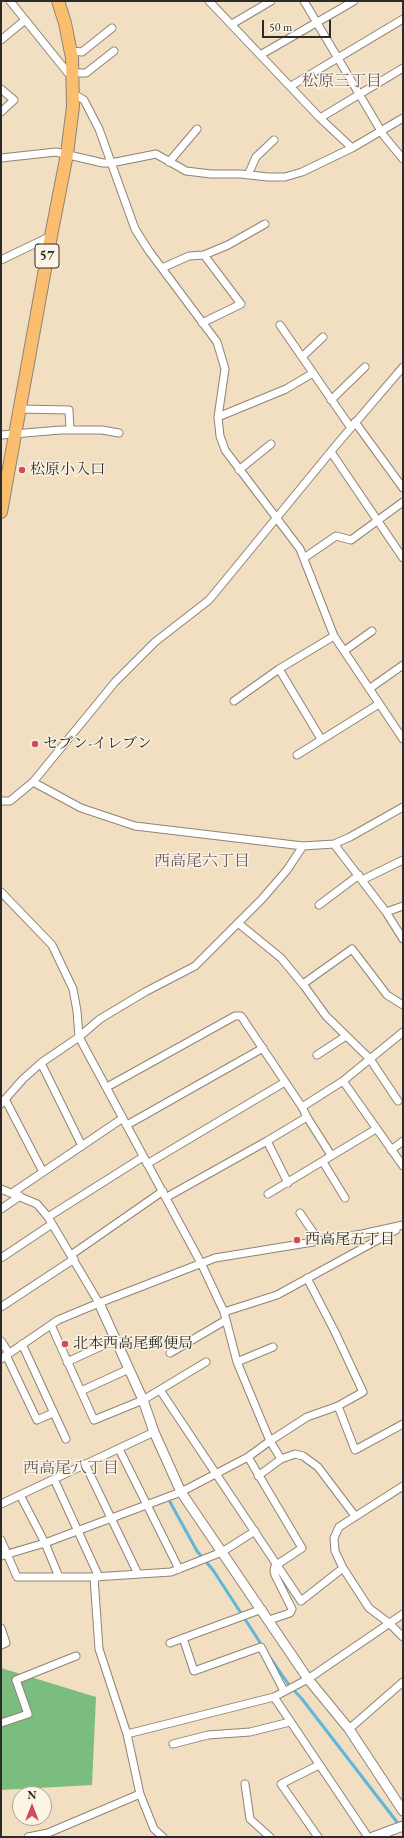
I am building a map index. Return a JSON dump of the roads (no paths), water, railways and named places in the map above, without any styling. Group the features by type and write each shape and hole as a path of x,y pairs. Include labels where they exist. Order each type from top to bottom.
{"main road":[{"name":"57","path":"1,512 67,154 74,94 71,52 58,1"}],"street":[{"path":"10,1 68,73 86,73 114,52"},
{"path":"209,1 262,54 320,118 352,148"},
{"path":"232,24 271,1"},
{"path":"304,1 381,131 403,159"},
{"path":"262,54 354,1"},
{"path":"291,86 403,19"},
{"path":"1,40 25,20"},
{"path":"71,52 82,52 112,28"},
{"path":"320,118 403,68"},
{"path":"1,89 14,100 1,112"},
{"path":"74,94 84,100 99,129 135,229 217,342 225,369 218,416 220,436 225,450 275,519 300,549 334,636 402,736"},
{"path":"1,158 56,152 103,163 111,163 156,154 186,172 285,177 302,172 352,148 403,118"},
{"path":"169,162 197,129"},
{"path":"248,175 256,157 274,140"},
{"path":"162,268 190,256 204,254 228,245 265,224"},
{"path":"1,260 51,236"},
{"path":"202,323 241,304 204,254"},
{"path":"280,325 331,400 403,488"},
{"path":"302,357 323,337"},
{"path":"331,400 365,366"},
{"path":"1,801 10,801 33,782 115,682 155,642 209,600 353,425 403,367"},
{"path":"218,416 286,389 313,373"},
{"path":"20,409 69,410 70,430"},
{"path":"1,435 70,430 102,430 119,433"},
{"path":"239,470 271,444"},
{"path":"331,452 403,558"},
{"path":"304,558 336,536 351,540 402,506"},
{"path":"344,651 372,632"},
{"path":"234,701 280,669 334,636"},
{"path":"369,689 403,665"},
{"path":"280,669 321,739"},
{"path":"297,755 379,704"},
{"path":"33,782 81,808 136,826 304,846 334,844 350,837 403,807"},
{"path":"334,844 386,912 403,939"},
{"path":"43,1172 3,1102 23,1079 41,1063 106,1015 145,992 195,966 282,876 304,846"},
{"path":"319,905 361,878 403,860"},
{"path":"1,892 52,946 73,990 77,1011 79,1036 202,1265 224,1312 237,1362 270,1441 281,1459"},
{"path":"386,912 403,906"},
{"path":"238,923 281,958 303,984 326,1016 370,1059 398,1101"},
{"path":"303,984 352,948 387,995 403,1005"},
{"path":"107,1087 235,1016 241,1016 244,1018 302,1107 331,1155"},
{"path":"302,1107 344,1081 403,1032"},
{"path":"317,1055 346,1036"},
{"path":"127,1125 263,1048"},
{"path":"41,1063 82,1146"},
{"path":"344,1081 403,1166"},
{"path":"147,1164 285,1082"},
{"path":"1,1307 165,1194 267,1141 307,1117"},
{"path":"12,1192 123,1118"},
{"path":"268,1194 376,1129"},
{"path":"391,1150 403,1140"},
{"path":"267,1141 288,1183"},
{"path":"48,1217 143,1157"},
{"path":"323,1162 345,1198"},
{"path":"1,1189 12,1192 37,1204 48,1217 99,1302 117,1339 143,1400 154,1432 181,1492 262,1609 308,1679 349,1729 403,1811"},
{"path":"1,1209 20,1196"},
{"path":"300,1213 319,1241"},
{"path":"1,1258 52,1224"},
{"path":"224,1312 277,1295 403,1226"},
{"path":"5,1355 58,1320 99,1302 202,1265 215,1258 403,1226"},
{"path":"4,1555 45,1543 181,1492 248,1457 307,1417 338,1406 363,1392 335,1332 307,1278"},
{"path":"170,1353 226,1320"},
{"path":"51,1325 94,1420 143,1400 206,1362"},
{"path":"67,1362 117,1339"},
{"path":"1,1341 5,1355 37,1420 53,1413"},
{"path":"22,1344 66,1439"},
{"path":"237,1362 273,1346"},
{"path":"81,1391 129,1369"},
{"path":"160,1390 301,1601 343,1568"},
{"path":"338,1406 355,1450 403,1424"},
{"path":"1,1504 154,1432"},
{"path":"119,1449 179,1569"},
{"path":"258,1476 281,1459 295,1454 303,1456 318,1467 355,1516"},
{"path":"248,1457 302,1548 277,1565 274,1570 292,1609 290,1613 269,1620"},
{"path":"85,1464 138,1574"},
{"path":"54,1479 78,1531 96,1577 99,1648 127,1734 140,1794 154,1829 163,1837"},
{"path":"403,1486 339,1527 334,1538 335,1551 343,1568 370,1608 389,1623 403,1637"},
{"path":"20,1495 45,1543 59,1577"},
{"path":"1,1540 4,1555 17,1577 96,1577 171,1572 222,1552 255,1531"},
{"path":"170,1643 262,1609"},
{"path":"127,1734 274,1697 308,1679 403,1614"},
{"path":"1,1628 6,1643 1,1645"},
{"path":"183,1638 194,1671 261,1647 284,1692"},
{"path":"1,1722 28,1714 16,1680 76,1656"},
{"path":"349,1729 403,1682"},
{"path":"274,1697 368,1837"},
{"path":"173,1744 208,1735 250,1732 290,1722"},
{"path":"315,1836 281,1784 319,1765"},
{"path":"245,1784 250,1819 270,1837"},
{"path":"28,1837 48,1833 140,1794"},
{"path":"372,1837 403,1826"}],"waterway":[{"path":"170,1502 197,1551 213,1570 263,1647"},
{"path":"269,1656 289,1685 302,1699 400,1826"}],"place":[{"name":"松原小入口","path":"22,470"},
{"name":"セブン-イレブン","path":"35,744"},
{"name":"西高尾五丁目","path":"297,1240"},
{"name":"北本西高尾郵便局","path":"65,1344"}],"district":[{"name":"松原三丁目","path":"342,82"},
{"name":"西高尾六丁目","path":"202,862"},
{"name":"西高尾八丁目","path":"71,1469"}]}
